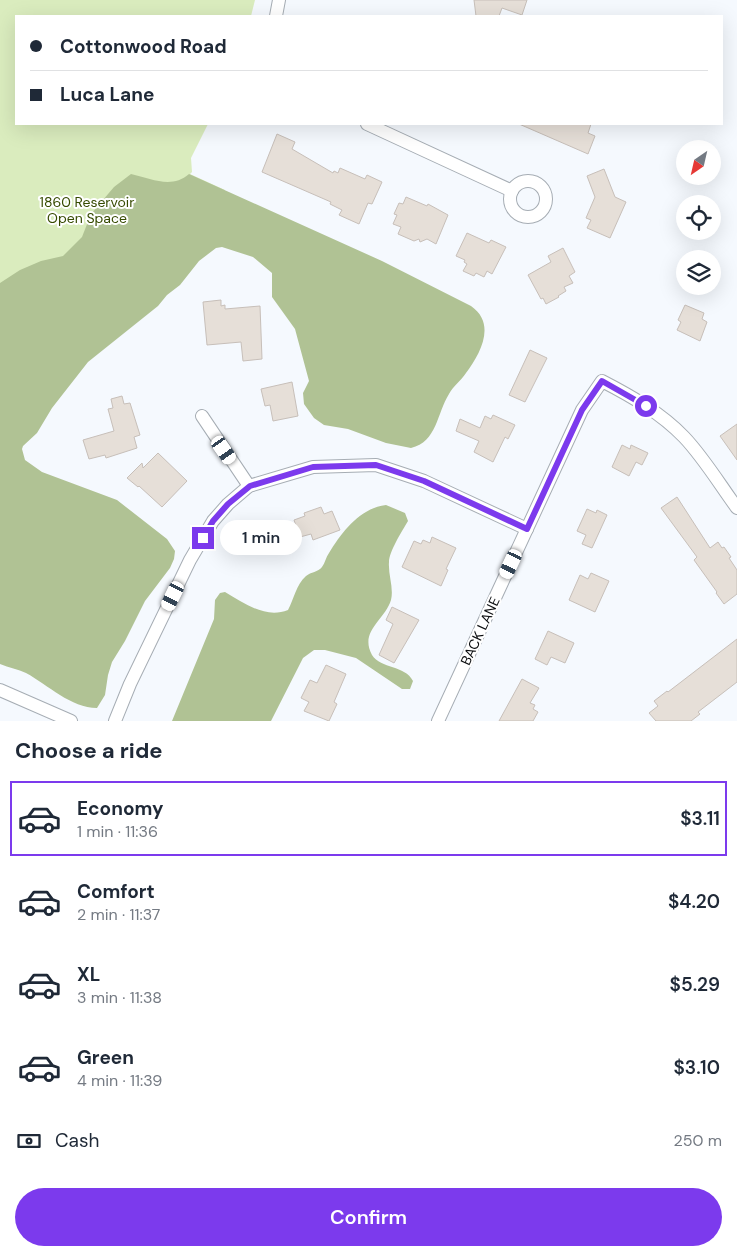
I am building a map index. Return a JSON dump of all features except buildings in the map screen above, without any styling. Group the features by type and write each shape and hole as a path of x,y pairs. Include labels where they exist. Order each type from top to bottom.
{"street":[{"path":"276,15 279,0"},
{"path":"369,125 512,191"},
{"name":"BACK LANE","path":"438,721 582,410 602,381 650,409 672,426 699,456 737,508"},
{"path":"202,416 250,486"},
{"path":"115,721 130,684 190,560 213,521 228,504 250,486 313,467 376,465 424,481 527,529"},
{"path":"0,690 71,721"}],"green space":[{"name":"1860 Reservoir Open Space","path":"0,0 255,0 251,15 15,15 15,125 208,125 191,158 192,172 190,174 225,190 0,456"},
{"path":"131,174 169,182 182,179 189,174 382,261 471,306 479,313 485,330 481,348 464,376 451,391 431,433 420,445 411,448 386,443 348,429 324,425 314,418 304,404 303,393 309,381 295,329 272,297 272,273 253,257 222,247 216,248 199,261 180,285 167,295 158,306 88,362 52,408 37,433 23,446 25,460 42,472 117,500 167,539 175,551 170,568 145,601 112,662 105,695 97,708 87,707 69,700 26,673 0,664 0,283 20,270 41,261 63,256 82,237 91,214 114,187"},
{"path":"386,505 405,513 408,521 391,553 389,567 392,591 391,600 371,632 369,647 372,655 381,663 399,669 409,676 413,681 410,689 402,689 356,658 325,650 314,650 303,658 271,721 172,721 214,619 215,600 220,593 225,592 247,605 271,613 288,610 297,588 308,575 322,567 346,529 368,511"}],"route":[{"path":"203,538 213,521 228,504 250,486 262,480 313,467 376,465 424,481 527,529 582,410 602,381 646,406"}]}
